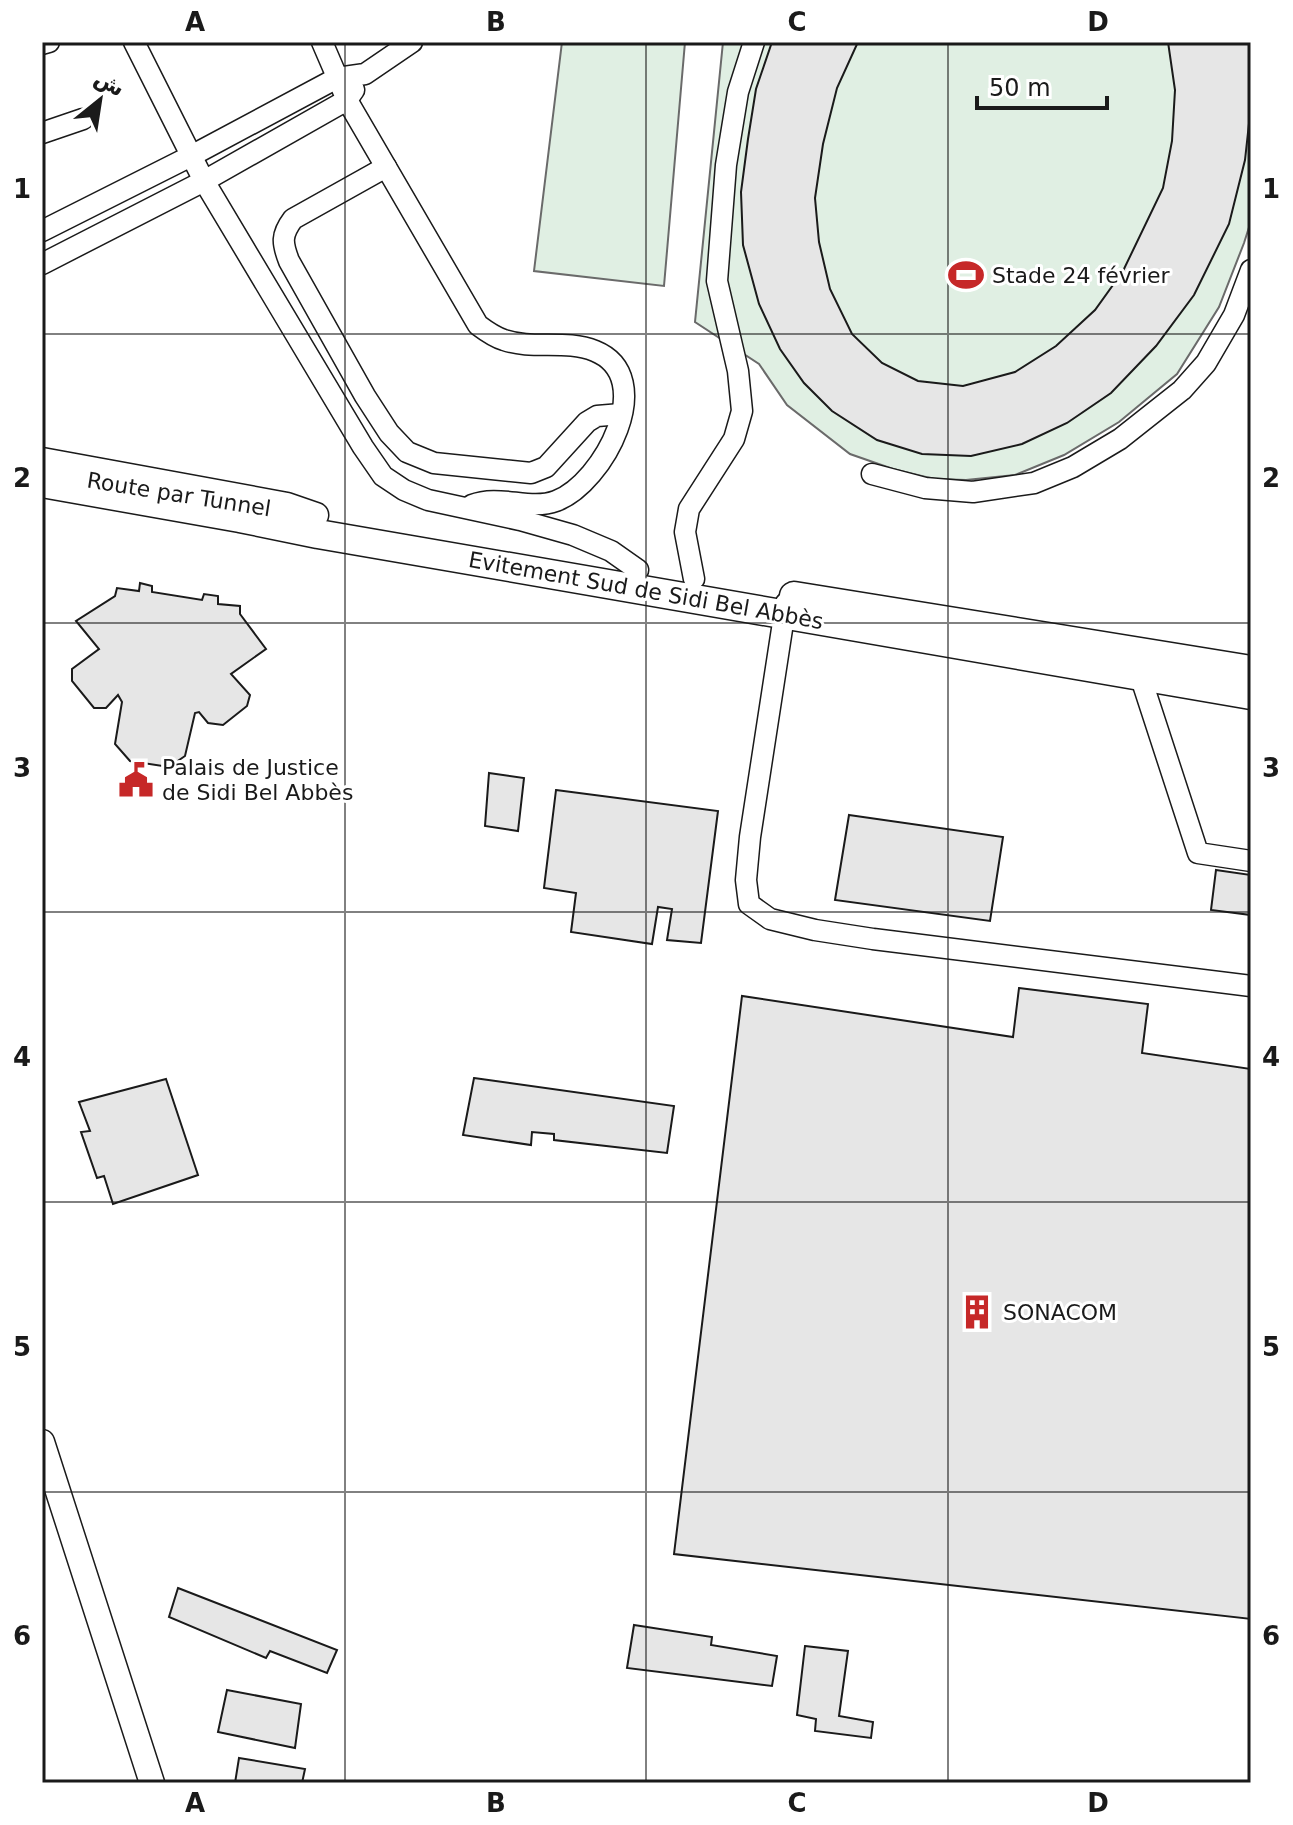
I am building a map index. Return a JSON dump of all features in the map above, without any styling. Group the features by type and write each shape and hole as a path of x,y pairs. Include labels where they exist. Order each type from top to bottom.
{"highway":[{"name":"Route par Tunnel","path":"42,472 317,524"},
{"name":"Evitement Sud de Sidi Bel Abbès","path":"42,483 240,518 317,524 665,581 786,605 1136,663 1251,670"},
{"name":"Evitement Sud de Sidi Bel Abbès","path":"1136,663 1251,695"}],"main road":[{"path":"42,460 287,505 317,524"},
{"path":"42,494 276,532 317,524"},
{"path":"42,1442 152,1783"}],"street":[{"path":"42,44 49,42"},
{"path":"134,42 204,181 383,476 404,490 428,500 573,535 611,551 665,581 685,532 689,509 734,439 742,411 738,371 717,281 726,165 738,92 754,42"},
{"path":"322,42 347,100 478,325 505,341 593,350 618,367 623,396 619,429 603,459 587,479 555,501 537,504 484,501 465,508"},
{"path":"42,264 204,181 347,100 365,74 412,42"},
{"path":"42,231 337,78 365,74"},
{"path":"42,133 83,119"},
{"path":"386,167 293,219 285,230 283,246 357,382 389,433 407,452 434,463 531,473 546,467 587,422 597,416 621,414"},
{"path":"872,474 925,488 973,492 1034,483 1073,467 1120,439 1182,390 1206,363 1234,315 1251,270"},
{"path":"786,605 750,837 746,880 749,904 770,919 815,930 1251,986"},
{"path":"1136,663 1198,853 1251,861"}],"green space":[{"path":"562,42 685,42 664,286 534,271"},
{"name":"Stade 24 février","path":"723,42 1251,42 1251,221 1219,307 1177,374 1119,422 1064,455 1015,475 966,480 934,479 850,454 787,405 759,364 695,322"}],"building":[{"path":"772,42 858,42 837,88 823,144 815,198 819,242 830,289 852,334 882,363 918,381 963,386 1015,372 1056,346 1095,310 1123,271 1163,188 1172,141 1175,90 1168,42 1249,42 1251,105 1245,160 1229,224 1194,295 1156,346 1111,393 1067,423 1022,444 971,456 922,454 877,440 832,411 804,383 780,349 759,304 743,245 741,192 748,139 756,89"},
{"path":"140,583 152,586 152,592 202,600 204,594 218,596 218,604 240,606 240,614 266,649 231,674 250,695 247,706 223,725 208,723 199,712 195,713 185,756 169,767 130,761 115,744 122,702 118,695 106,708 94,708 72,681 72,669 99,649 76,621 115,596 117,588 139,591"},
{"path":"489,773 524,778 518,831 485,826"},
{"path":"556,790 718,811 701,943 667,940 672,909 658,907 652,944 571,932 576,893 544,888"},
{"path":"849,815 1003,837 990,921 835,900"},
{"path":"1216,870 1251,875 1251,915 1211,910"},
{"name":"SONACOM","path":"1019,988 1148,1004 1142,1053 1251,1069 1251,1619 674,1554 742,996 1013,1037"},
{"path":"474,1078 674,1106 667,1153 554,1140 554,1134 532,1132 531,1145 463,1135"},
{"path":"166,1079 198,1175 113,1204 104,1176 97,1178 81,1132 90,1131 79,1102"},
{"path":"178,1588 337,1650 327,1673 270,1651 266,1658 169,1617"},
{"path":"634,1625 712,1637 711,1645 777,1656 772,1686 627,1668"},
{"path":"805,1646 848,1651 839,1716 873,1722 871,1738 815,1731 816,1719 797,1715"},
{"path":"227,1690 301,1704 295,1748 218,1732"},
{"path":"239,1758 305,1769 302,1783 235,1783"}],"place":[{"name":"Stade 24 février","path":"966,275"},
{"name":"Palais de Justice de Sidi Bel Abbès","path":"136,780"},
{"name":"SONACOM","path":"977,1312"}]}
